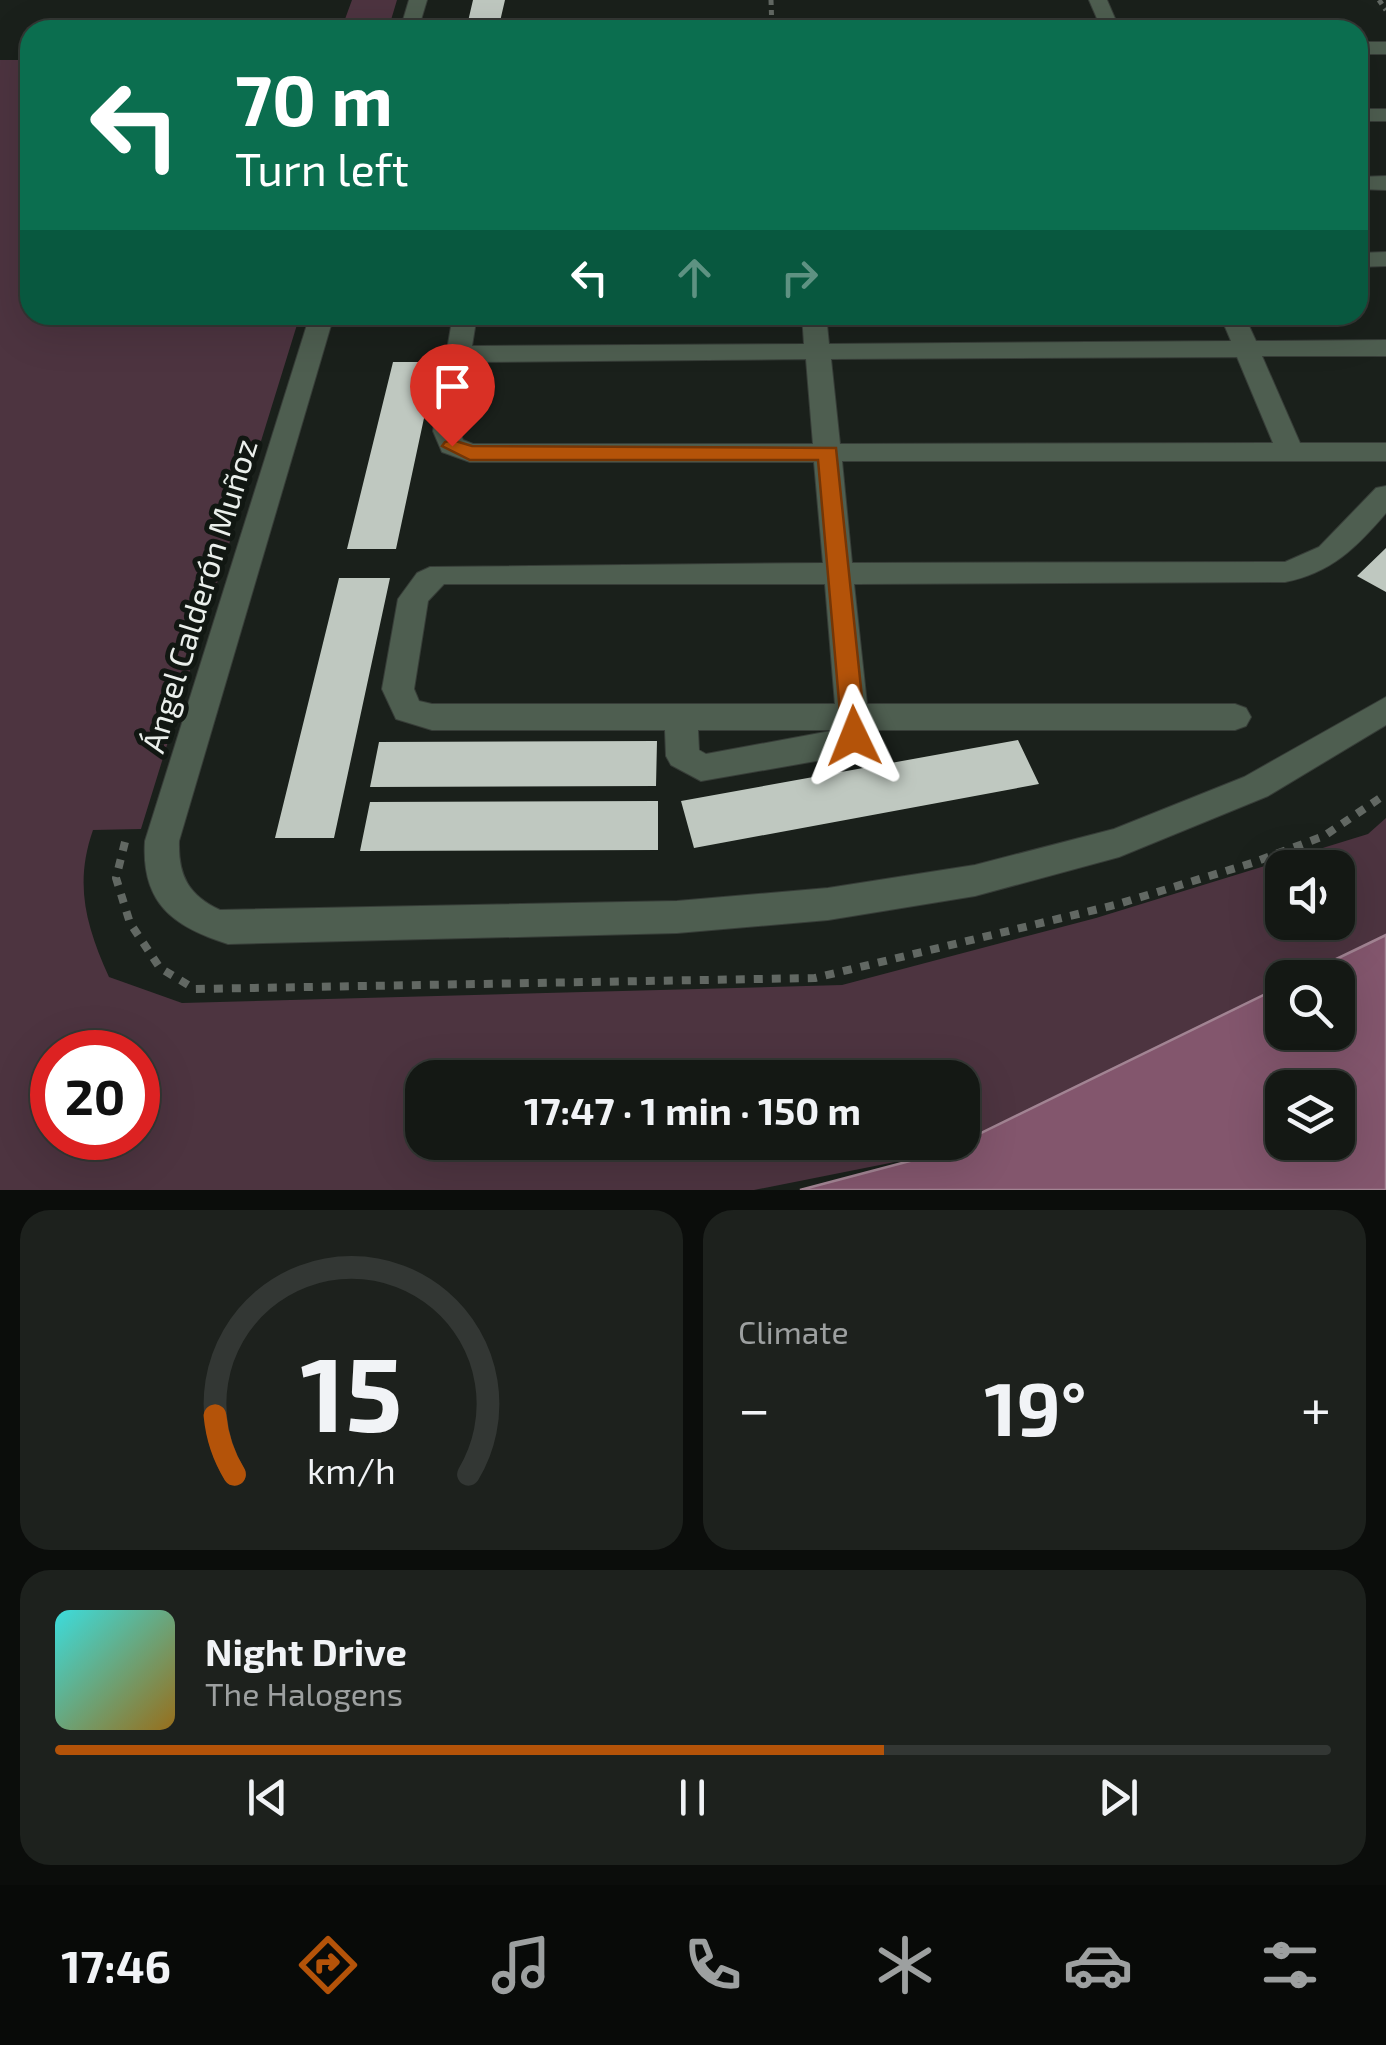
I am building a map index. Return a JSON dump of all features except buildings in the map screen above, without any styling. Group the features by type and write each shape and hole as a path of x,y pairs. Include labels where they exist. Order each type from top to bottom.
{"street":[{"name":"Ángel Calderón Muñoz","path":"319,325 162,841 159,863 173,898 196,917 228,928 708,917 963,885 1109,846 1233,798 1342,740 1386,709"},
{"path":"462,325 446,431 452,446 460,451 1386,452"},
{"path":"680,716 682,756 690,764 711,769 839,744 854,736 815,325"},
{"path":"1236,325 1290,452"},
{"path":"457,354 1386,348"},
{"path":"1235,717 432,717 407,710 398,689 418,589 428,580 453,572 1306,570 1334,553 1386,494"}],"path":[{"path":"1379,0 1386,10"},
{"path":"126,839 116,878 130,923 160,968 195,989 338,990 815,978 1115,906 1252,864 1324,836 1386,794"}],"shaded area":[{"path":"352,0 397,0 391,20 345,20"},
{"path":"0,60 20,60 20,325 297,325 141,829 93,830 87,850 85,905 109,977 182,1003 842,985 1096,918 1265,866 1265,940 1355,940 1355,850 1316,850 1368,834 1386,818 1386,935 1334,960 1265,960 1265,994 980,1134 980,1060 405,1060 405,1160 905,1160 754,1190 0,1190"},
{"path":"1386,935 1386,1190 800,1190 914,1160 980,1160 980,1133 1265,994 1265,1050 1355,1050 1355,960 1334,960"}],"route":[{"path":"452,446 470,453 828,453 854,736"}]}
